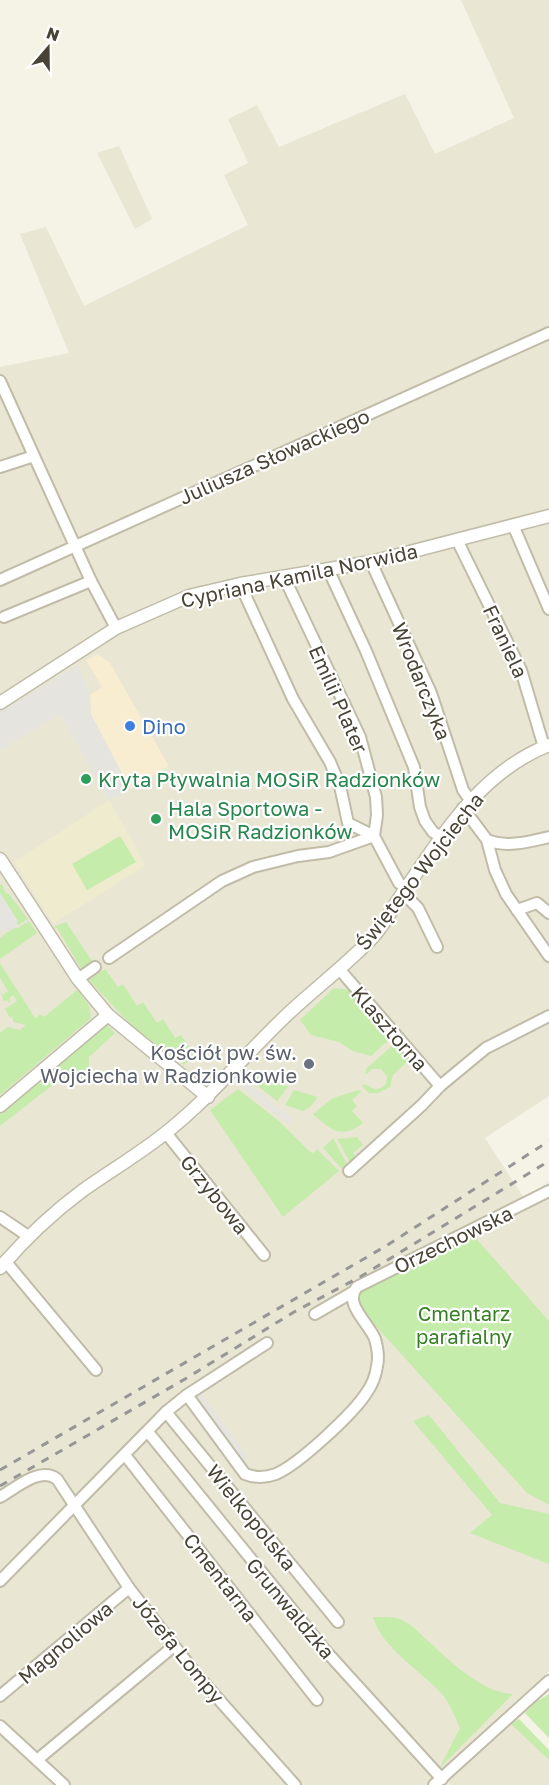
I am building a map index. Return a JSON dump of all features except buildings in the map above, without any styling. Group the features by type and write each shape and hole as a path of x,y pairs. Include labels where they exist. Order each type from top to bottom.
{"street":[{"name":"Juliusza Słowackiego","path":"0,580 549,333"},
{"path":"0,381 91,581 116,628"},
{"path":"0,467 34,456"},
{"name":"Cypriana Kamila Norwida","path":"0,703 116,628 189,596 240,584 371,562 549,516"},
{"path":"513,525 549,609"},
{"name":"Franiela","path":"457,540 522,670 546,746"},
{"name":"Wrodarczyka","path":"371,562 431,693 466,804 487,840"},
{"path":"328,569 366,651 414,767 424,821 433,832 441,837"},
{"name":"Emilii Plater","path":"284,577 360,737 376,797 377,815 374,836"},
{"path":"4,617 91,581"},
{"path":"240,584 293,699 330,762 340,786 348,823 374,836 399,883 418,908 437,947"},
{"name":"Świętego Wojciecha","path":"3,1265 28,1236 81,1192 166,1133 208,1097 290,1012 340,970 374,937 466,804 507,768 546,746"},
{"path":"109,958 222,881 253,867 298,856 329,852 374,836"},
{"path":"549,837 506,844 487,840 495,870 506,894 549,956"},
{"path":"0,860 78,979 108,1015 208,1097"},
{"path":"517,910 537,903 549,913"},
{"path":"78,979 95,967"},
{"name":"Klasztorna","path":"340,970 440,1086"},
{"path":"0,1106 108,1015"},
{"path":"349,1171 440,1086 486,1048 549,1016"},
{"name":"Grzybowa","path":"166,1133 264,1255"},
{"name":"Orzechowska","path":"315,1314 355,1289 549,1191"},
{"path":"0,1217 28,1236"},
{"path":"3,1265 96,1370"},
{"path":"187,1395 245,1474 255,1478 274,1475 292,1465 354,1409 369,1390 377,1367 375,1340 352,1302 355,1289"},
{"path":"0,1581 166,1412 187,1395 267,1343"},
{"name":"Wielkopolska","path":"166,1412 338,1622"},
{"name":"Grunwaldzka","path":"148,1432 324,1649 438,1782"},
{"name":"Cmentarna","path":"125,1455 318,1700"},
{"name":"Józefa Lompy","path":"0,1497 41,1474 51,1475 57,1479 129,1588 174,1646 234,1718 295,1785"},
{"name":"Magnoliowa","path":"0,1696 129,1588"},
{"path":"37,1760 174,1646"},
{"path":"438,1782 549,1681"},
{"path":"0,1726 64,1785"}],"shaded area":[{"path":"461,0 549,0 549,1096 485,1138 524,1198 549,1182 549,1672 502,1714 549,1760 549,1785 450,1785 441,1771 425,1785 0,1785 0,367 69,353 20,234 46,227 84,306 248,225 224,175 248,163 228,119 257,105 279,147 405,94 435,154 514,118"},
{"path":"119,146 152,219 135,229 97,153"},
{"path":"98,654 110,663 169,766 130,789 91,714 90,695 102,687 86,660"},
{"path":"78,665 90,695 91,715 130,789 109,800 60,714 0,750 0,712"},
{"path":"109,800 146,865 53,924 14,862"},
{"path":"0,893 18,922 14,925 15,928 8,932 6,930 0,932"},
{"path":"246,1082 292,1119 288,1124 241,1086"},
{"path":"200,1393 248,1457 240,1463 192,1399"}],"green space":[{"path":"120,836 136,862 87,890 72,864"},
{"path":"2,884 6,894 8,893 28,919 18,925 16,923 18,921 0,893"},
{"path":"29,921 37,933 0,959 0,938 14,927 18,928"},
{"path":"66,922 94,964 82,970 57,928 53,927"},
{"path":"0,963 35,1018 41,1014 44,1017 77,990 87,1003 91,1014 90,1019 0,1095 0,1033 7,1027 20,1030 26,1025 13,1022 13,1017 10,1018 5,1009 17,1001 13,995 9,998 11,1002 4,1001 0,991 3,995 8,991 0,978"},
{"path":"105,969 118,987 123,984 137,1006 143,1002 157,1023 163,1019 175,1038 181,1035 194,1055 184,1065 132,1026 89,980"},
{"path":"334,988 350,990 391,1038 371,1056 353,1051 339,1042 311,1035 300,1020"},
{"path":"107,1025 115,1033 89,1057 89,1074 83,1081 73,1069 0,1126 0,1112"},
{"path":"393,1045 399,1047 409,1060 393,1075 390,1087 378,1093 369,1093 362,1086 364,1084 375,1089 380,1088 386,1084 387,1076 381,1069 372,1069 365,1075 366,1069"},
{"path":"265,1069 288,1087 277,1101 250,1080"},
{"path":"238,1089 280,1122 310,1152 313,1153 317,1149 339,1171 283,1217 210,1110"},
{"path":"294,1090 318,1097 310,1107 303,1111 285,1105"},
{"path":"359,1090 361,1092 352,1100 357,1106 352,1111 363,1123 355,1128 342,1132 336,1131 313,1114 333,1098"},
{"path":"357,1137 363,1145 353,1153 356,1158 350,1162 337,1139"},
{"path":"333,1138 347,1164 342,1169 323,1148"},
{"name":"Cmentarz parafialny","path":"473,1235 549,1321 549,1505 527,1493 356,1304 357,1290"},
{"path":"429,1415 500,1503 549,1514 549,1564 470,1533 492,1515 413,1421"},
{"path":"373,1617 394,1618 406,1622 445,1657 478,1682 501,1692 513,1694 439,1769 460,1728 445,1698 393,1649"},
{"path":"549,1694 549,1738 525,1713"},
{"path":"519,1719 549,1750 549,1760 511,1724"}],"railway":[{"path":"0,1470 386,1246 549,1141"},
{"path":"0,1486 185,1379 294,1312 360,1277 549,1161"}],"place":[{"name":"Dino","path":"130,726"},
{"name":"Kryta Pływalnia MOSiR Radzionków","path":"86,779"},
{"name":"Hala Sportowa - MOSiR Radzionków","path":"156,819"},
{"name":"Kościół pw. św. Wojciecha w Radzionkowie","path":"309,1064"}]}
